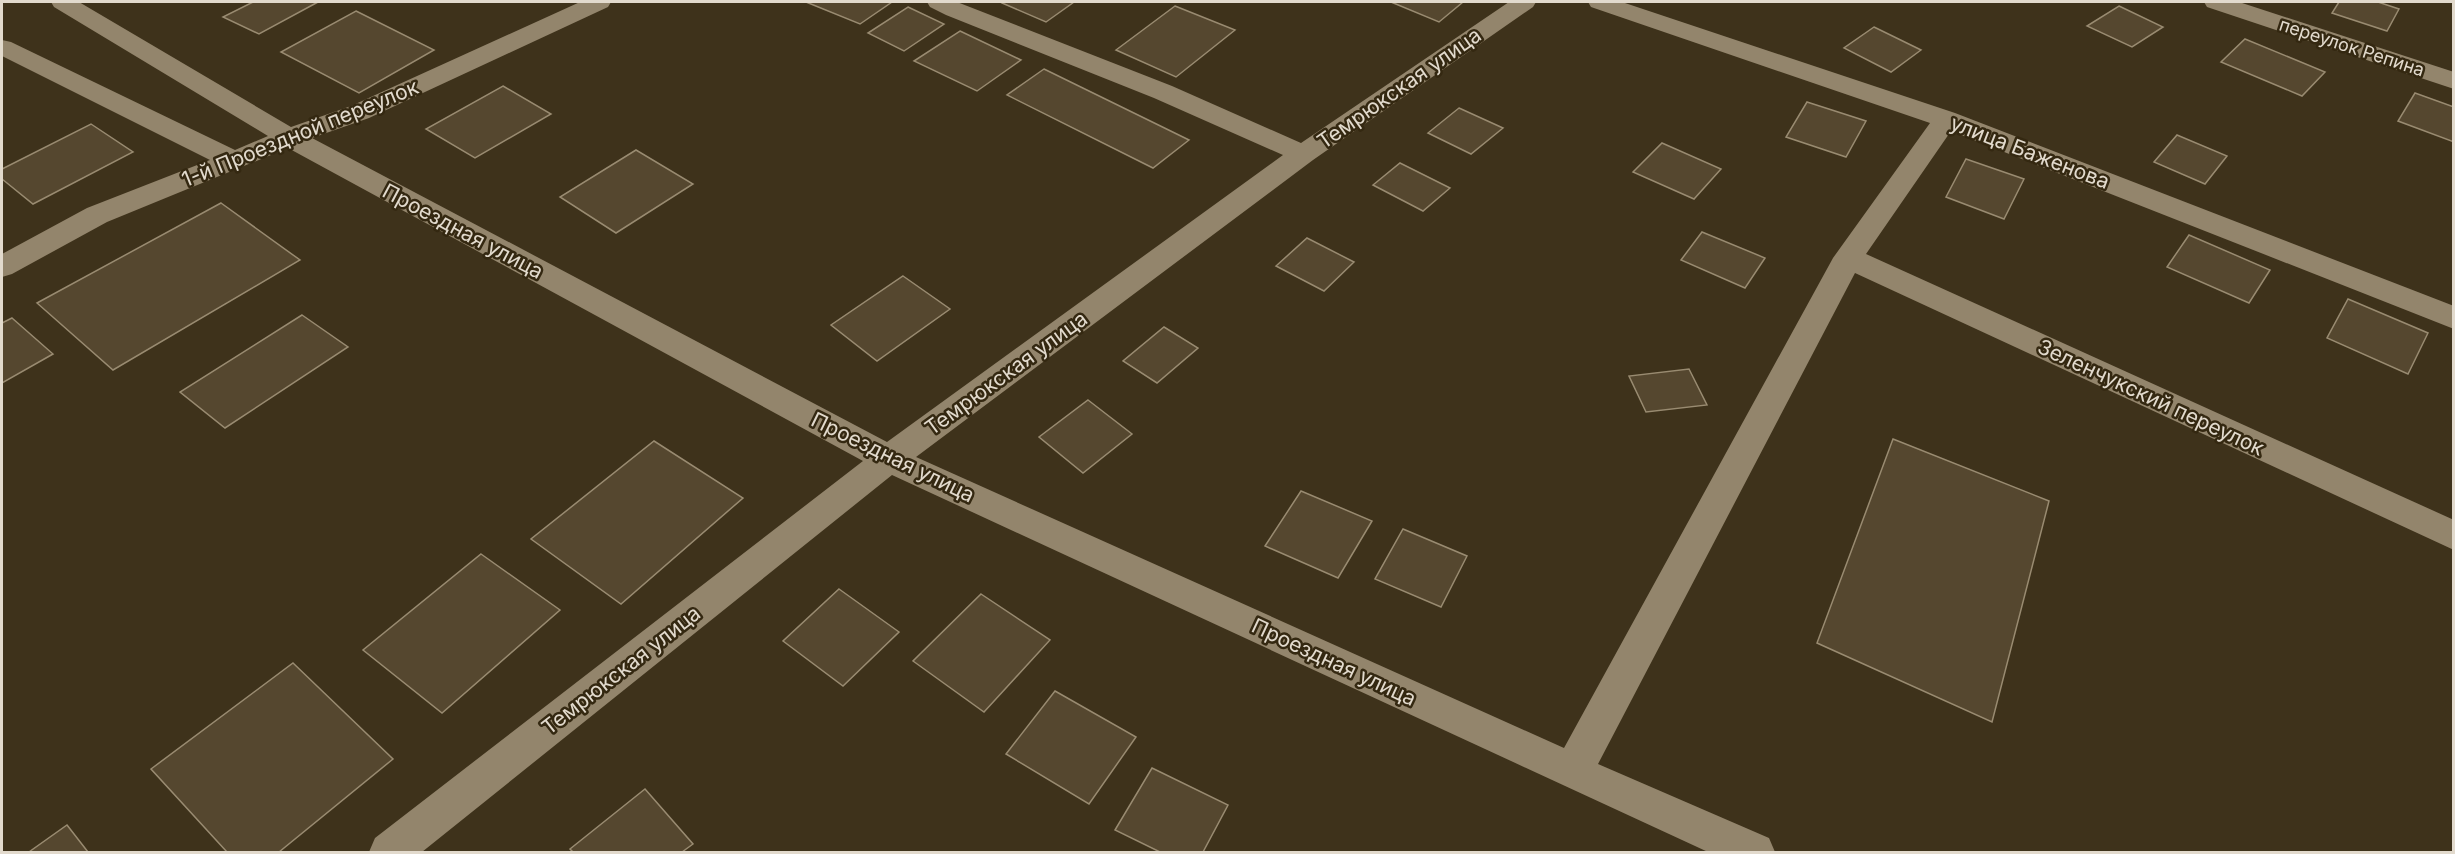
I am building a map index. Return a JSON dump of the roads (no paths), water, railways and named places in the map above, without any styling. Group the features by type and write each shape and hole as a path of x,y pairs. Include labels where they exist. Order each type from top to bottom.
{"street":[{"name":"Проездная улица","path":"63,2 289,137 889,459 1573,772 1754,852"},
{"name":"1-й Проездной переулок","path":"2,267 97,215 289,137 360,112 599,2"},
{"path":"939,2 1163,92 1303,154"},
{"name":"Темрюкская улица","path":"390,852 889,459 1303,154 1524,2"},
{"name":"улица Баженова","path":"1600,2 1946,120 2454,318"},
{"name":"переулок Репина","path":"2216,2 2454,81"},
{"path":"2,47 234,161"},
{"path":"1573,772 1848,258 1946,120"},
{"name":"Зеленчукский переулок","path":"1848,258 2454,536"}]}
